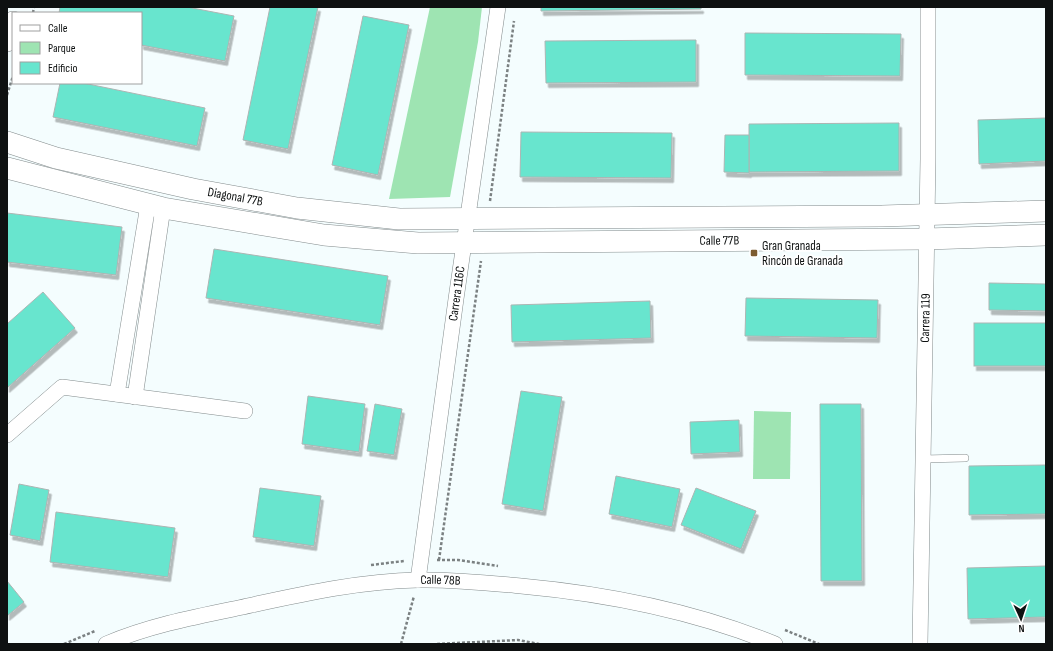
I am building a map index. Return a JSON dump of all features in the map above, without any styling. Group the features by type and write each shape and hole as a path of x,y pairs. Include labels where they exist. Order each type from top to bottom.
{"street":[{"name":"Carrera 116C","path":"418,580 478,218 498,7"},
{"name":"Carrera 119","path":"915,644 920,637 927,239 928,7"},
{"path":"7,41 12,25"},
{"name":"Diagonal 77B","path":"7,142 56,158 117,172 193,189 297,208 399,218 478,218"},
{"name":"Diagonal 77B","path":"7,168 156,206 324,235 410,243 474,244"},
{"path":"117,394 156,206"},
{"path":"135,397 156,206"},
{"name":"Calle 77B","path":"478,218 927,214 1046,211"},
{"name":"Calle 77B","path":"474,244 927,239 1046,235"},
{"path":"7,435 62,387 245,411"},
{"name":"Calle 78B","path":"106,644 167,623 296,596 346,587 418,580 494,583 559,590 612,598 650,605 705,620 775,644"}],"lane":[{"path":"923,459 965,458"}],"path":[{"path":"478,218 515,14"},
{"path":"7,95 12,79"},
{"path":"439,560 474,244"},
{"path":"401,644 418,580"},
{"path":"437,644 518,640 539,644"}],"green space":[{"path":"430,7 482,7 478,42 450,197 389,199"},
{"path":"754,411 791,412 790,479 753,479"}],"building":[{"path":"60,7 187,7 234,16 225,61 142,45 142,12 59,12"},
{"path":"270,7 318,7 288,149 243,140"},
{"path":"541,7 701,7 701,9 541,11"},
{"path":"363,16 409,25 378,175 332,165"},
{"path":"745,33 901,34 900,76 745,75"},
{"path":"696,40 696,82 546,83 545,41"},
{"path":"60,84 88,84 205,108 197,146 53,117"},
{"path":"1046,118 1046,161 979,164 978,120"},
{"path":"899,123 899,171 749,172 749,124"},
{"path":"521,132 672,133 671,178 520,177"},
{"path":"725,135 749,135 749,173 724,172"},
{"path":"7,213 122,227 116,275 7,262"},
{"path":"214,249 388,276 380,325 206,298"},
{"path":"989,283 1046,284 1046,311 989,310"},
{"path":"43,292 75,328 7,388 7,324"},
{"path":"746,298 878,300 877,338 745,336"},
{"path":"650,301 651,338 512,342 511,305"},
{"path":"974,323 1046,323 1046,366 974,366"},
{"path":"521,391 562,397 543,511 502,504"},
{"path":"308,396 365,404 359,452 302,444"},
{"path":"375,404 402,409 394,455 367,451"},
{"path":"820,404 861,404 862,581 821,581"},
{"path":"739,420 740,452 691,454 690,422"},
{"path":"1046,465 1046,514 969,515 969,466"},
{"path":"616,476 680,489 672,527 609,514"},
{"path":"19,484 49,490 40,541 10,535"},
{"path":"260,488 321,496 314,546 253,537"},
{"path":"696,488 756,511 741,549 681,525"},
{"path":"56,512 175,528 168,577 50,562"},
{"path":"1046,566 1046,617 968,619 967,568"},
{"path":"7,581 24,602 7,616"}],"place":[{"name":"Gran Granada Rincón de Granada","path":"754,253"}]}
